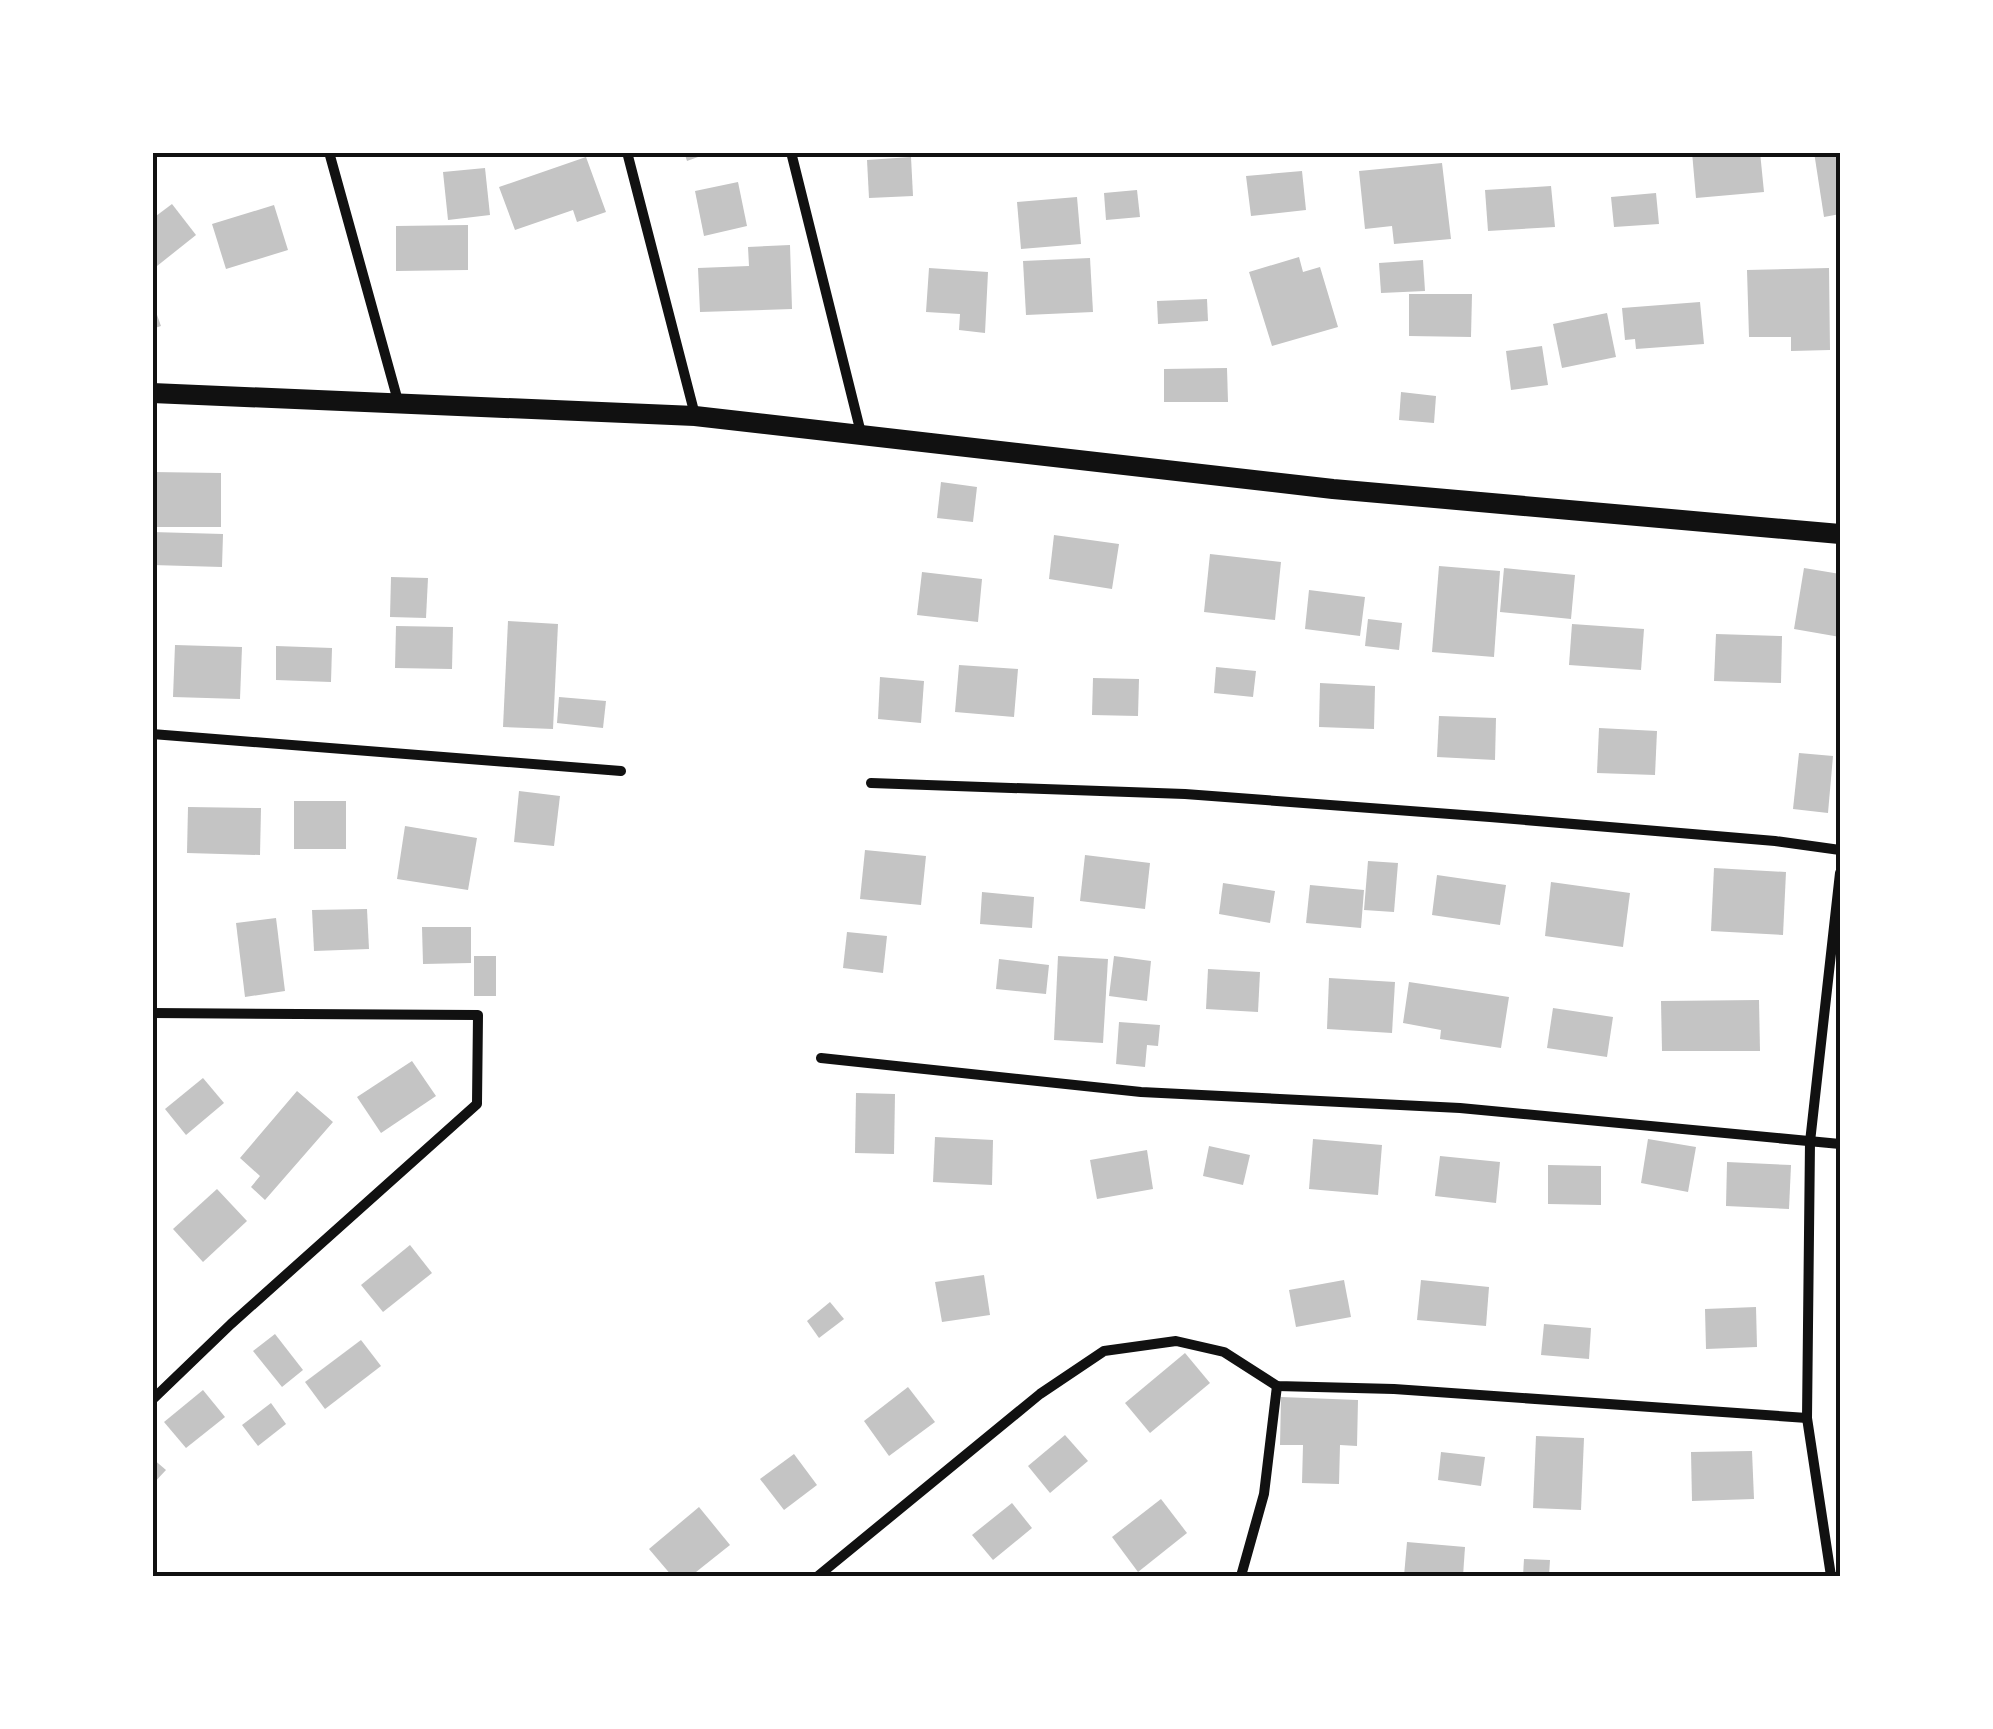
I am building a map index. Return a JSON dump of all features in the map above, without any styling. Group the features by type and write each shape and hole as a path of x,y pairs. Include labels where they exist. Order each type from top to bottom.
{"main road":[{"path":"152,392 695,416 1333,489 1840,534"}],"street":[{"path":"330,152 398,401"},
{"path":"627,152 695,416"},
{"path":"791,152 860,433"},
{"path":"152,734 621,771"},
{"path":"871,783 1185,794 1490,816 1840,850"},
{"path":"1831,1576 1807,1418 1810,1142 1840,873"},
{"path":"152,1013 478,1015 477,1104 152,1400"},
{"path":"821,1058 1141,1092 1460,1108 1840,1144"},
{"path":"818,1576 1040,1394 1104,1351 1176,1341 1224,1352 1276,1386 1394,1389 1807,1418"},
{"path":"1241,1576 1264,1494 1276,1386"}],"building":[{"path":"684,152 709,152 709,153 687,161"},
{"path":"1692,152 1760,152 1764,192 1696,198"},
{"path":"1814,152 1840,152 1840,214 1824,217"},
{"path":"586,157 606,212 577,222 573,210 515,230 499,187"},
{"path":"911,157 913,196 869,198 867,160"},
{"path":"1442,163 1451,239 1394,244 1392,226 1365,229 1359,171"},
{"path":"485,168 490,215 448,220 443,172"},
{"path":"1302,171 1306,210 1251,216 1246,176"},
{"path":"738,182 747,226 704,236 695,191"},
{"path":"1551,186 1555,227 1488,231 1485,190"},
{"path":"1137,190 1140,217 1106,220 1104,193"},
{"path":"1656,193 1659,224 1614,227 1611,197"},
{"path":"1077,197 1081,244 1021,249 1017,202"},
{"path":"172,204 196,235 152,270 152,219"},
{"path":"274,205 288,250 226,269 212,224"},
{"path":"468,225 468,270 396,271 396,226"},
{"path":"790,245 792,309 700,312 698,268 749,266 748,247"},
{"path":"1299,257 1303,272 1320,267 1338,327 1272,346 1249,272"},
{"path":"1090,258 1093,312 1026,315 1023,261"},
{"path":"1423,260 1425,291 1381,293 1379,263"},
{"path":"929,268 988,272 985,333 959,330 960,314 926,312"},
{"path":"1829,268 1830,350 1791,351 1791,337 1749,337 1747,270"},
{"path":"1409,294 1472,294 1471,337 1409,336"},
{"path":"1207,299 1208,321 1158,324 1157,301"},
{"path":"152,301 161,326 152,329"},
{"path":"1700,302 1704,344 1636,349 1635,339 1625,340 1622,308"},
{"path":"1607,313 1616,357 1562,368 1553,324"},
{"path":"1542,346 1548,385 1511,390 1506,351"},
{"path":"1227,368 1228,402 1164,402 1164,369"},
{"path":"1401,392 1436,396 1434,423 1399,420"},
{"path":"152,472 221,473 221,527 152,527"},
{"path":"941,482 977,487 973,522 937,518"},
{"path":"152,532 223,534 222,567 152,565"},
{"path":"1054,535 1119,544 1112,589 1049,579"},
{"path":"1210,554 1281,562 1275,620 1204,612"},
{"path":"1439,566 1500,571 1494,657 1432,652"},
{"path":"1504,568 1575,575 1571,619 1500,612"},
{"path":"1804,568 1840,574 1840,637 1794,629"},
{"path":"922,572 982,579 978,622 917,615"},
{"path":"391,577 428,578 426,618 390,617"},
{"path":"1309,590 1365,597 1360,636 1305,629"},
{"path":"1368,619 1402,623 1399,650 1365,646"},
{"path":"508,621 558,624 553,729 503,727"},
{"path":"1572,624 1644,629 1641,670 1569,665"},
{"path":"396,626 453,627 452,669 395,668"},
{"path":"1716,634 1782,636 1781,683 1714,681"},
{"path":"175,645 242,647 240,699 173,697"},
{"path":"276,646 332,648 331,682 276,680"},
{"path":"959,665 1018,669 1014,717 955,712"},
{"path":"1216,667 1256,671 1253,697 1214,693"},
{"path":"880,677 924,681 921,723 878,719"},
{"path":"1093,678 1139,679 1138,716 1092,715"},
{"path":"1320,683 1375,686 1374,729 1319,727"},
{"path":"559,697 606,701 603,728 557,723"},
{"path":"1439,716 1496,718 1495,760 1437,757"},
{"path":"1599,728 1657,731 1655,775 1597,773"},
{"path":"1799,753 1833,756 1828,813 1793,809"},
{"path":"519,791 560,796 554,846 514,842"},
{"path":"294,801 346,801 346,849 294,849"},
{"path":"188,807 261,808 260,855 187,853"},
{"path":"405,826 477,838 468,890 397,879"},
{"path":"865,850 926,856 921,905 860,899"},
{"path":"1085,855 1150,863 1145,909 1080,901"},
{"path":"1368,861 1398,863 1394,912 1364,910"},
{"path":"1714,868 1786,872 1783,935 1711,931"},
{"path":"1437,875 1506,885 1500,925 1432,915"},
{"path":"1551,882 1630,893 1623,947 1545,936"},
{"path":"1223,883 1275,891 1270,923 1219,914"},
{"path":"1310,885 1364,890 1361,928 1306,923"},
{"path":"982,892 1034,897 1032,928 980,924"},
{"path":"367,909 369,949 314,951 312,910"},
{"path":"276,918 285,991 245,997 236,923"},
{"path":"422,927 471,927 471,963 423,964"},
{"path":"847,932 887,936 883,973 843,968"},
{"path":"474,956 496,956 496,996 474,996"},
{"path":"1058,956 1108,959 1103,1043 1054,1040"},
{"path":"1114,956 1151,961 1147,1001 1109,996"},
{"path":"999,959 1049,965 1046,994 996,989"},
{"path":"1208,969 1260,972 1258,1012 1206,1009"},
{"path":"1329,978 1395,982 1392,1033 1327,1029"},
{"path":"1409,982 1509,997 1501,1048 1440,1039 1441,1030 1403,1023"},
{"path":"1759,1000 1760,1051 1662,1051 1661,1001"},
{"path":"1553,1008 1613,1017 1607,1057 1547,1048"},
{"path":"1119,1022 1160,1025 1158,1046 1147,1045 1145,1067 1116,1064"},
{"path":"412,1061 436,1096 381,1133 357,1097"},
{"path":"203,1078 224,1103 186,1135 165,1109"},
{"path":"297,1091 333,1122 265,1200 251,1187 260,1176 240,1158"},
{"path":"856,1093 895,1094 894,1154 855,1153"},
{"path":"935,1137 993,1140 992,1185 933,1182"},
{"path":"1313,1139 1382,1145 1378,1195 1309,1189"},
{"path":"1648,1139 1696,1147 1688,1192 1641,1183"},
{"path":"1209,1146 1250,1155 1243,1185 1203,1176"},
{"path":"1147,1150 1153,1189 1097,1199 1090,1160"},
{"path":"1440,1156 1500,1162 1496,1203 1435,1196"},
{"path":"1727,1162 1791,1165 1789,1209 1726,1206"},
{"path":"1548,1165 1601,1166 1601,1205 1548,1204"},
{"path":"217,1189 247,1221 203,1262 173,1229"},
{"path":"410,1245 432,1273 383,1312 361,1285"},
{"path":"984,1275 990,1315 942,1322 935,1282"},
{"path":"1344,1280 1351,1317 1296,1327 1289,1290"},
{"path":"1421,1280 1489,1287 1486,1326 1417,1320"},
{"path":"830,1302 844,1319 819,1338 807,1321"},
{"path":"1756,1307 1757,1347 1706,1349 1705,1309"},
{"path":"1544,1324 1591,1328 1589,1359 1541,1355"},
{"path":"275,1334 303,1370 282,1387 253,1351"},
{"path":"361,1340 381,1366 325,1409 305,1382"},
{"path":"1185,1353 1210,1383 1150,1433 1125,1403"},
{"path":"908,1387 935,1422 889,1456 864,1421"},
{"path":"203,1390 225,1417 186,1448 164,1422"},
{"path":"1281,1397 1358,1400 1357,1446 1340,1445 1339,1484 1302,1483 1303,1445 1280,1445"},
{"path":"271,1403 286,1424 258,1446 242,1425"},
{"path":"1065,1435 1088,1461 1050,1493 1028,1466"},
{"path":"1536,1436 1584,1438 1581,1510 1533,1508"},
{"path":"1752,1451 1754,1499 1692,1501 1691,1452"},
{"path":"1441,1452 1485,1457 1481,1486 1438,1480"},
{"path":"794,1454 817,1485 784,1510 760,1479"},
{"path":"152,1458 166,1470 152,1485"},
{"path":"1161,1499 1187,1533 1138,1572 1112,1537"},
{"path":"1012,1503 1032,1528 993,1560 972,1535"},
{"path":"699,1507 730,1545 691,1576 672,1576 649,1549"},
{"path":"1407,1542 1465,1547 1463,1576 1404,1576"},
{"path":"1524,1559 1550,1560 1549,1576 1523,1576"}]}
